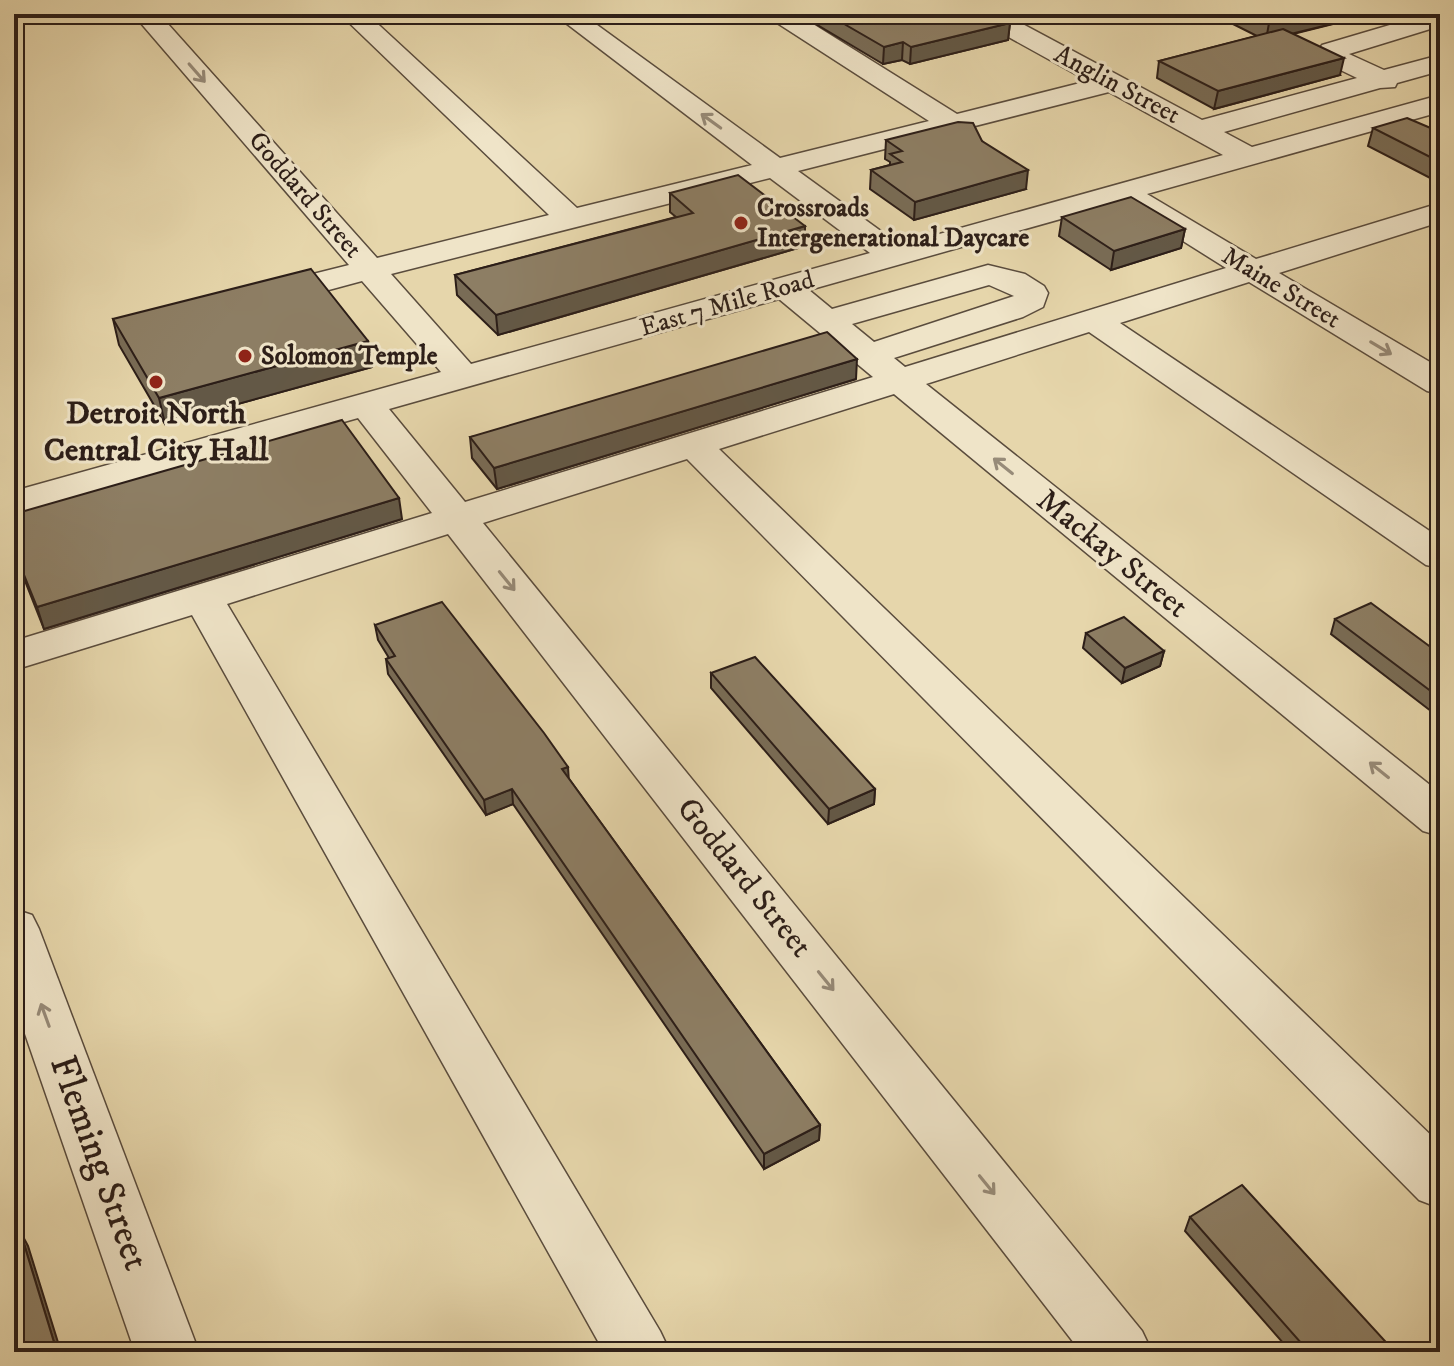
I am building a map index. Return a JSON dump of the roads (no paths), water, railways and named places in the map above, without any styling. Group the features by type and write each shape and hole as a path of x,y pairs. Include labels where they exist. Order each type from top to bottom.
{"street":[{"name":"Goddard Street","path":"145,14 464,377"},
{"path":"352,14 570,218"},
{"path":"566,14 895,256"},
{"path":"780,14 952,123"},
{"name":"Anglin Street","path":"985,14 1115,75 1199,130 1249,157"},
{"path":"1434,115 1383,80 1335,57 1331,51 1440,18"},
{"path":"1199,130 1440,63"},
{"path":"325,281 952,123 1115,75"},
{"name":"East 7 Mile Road","path":"26,490 96,466 367,405 1390,117 1434,115"},
{"name":"Maine Street","path":"1122,192 1440,383"},
{"path":"14,656 1396,226 1434,228"},
{"path":"826,321 988,275 1013,281 1032,293 1031,300 1011,310 866,355"},
{"name":"Mackay Street","path":"785,287 1440,819"},
{"path":"1095,321 1440,556"},
{"name":"Goddard Street","path":"367,405 1120,1352"},
{"path":"694,445 1440,1182"},
{"path":"203,598 638,1352"},
{"name":"Fleming Street","path":"14,929 167,1352"}],"place":[{"name":"Crossroads Intergenerational Daycare","path":"741,223"},
{"name":"Solomon Temple","path":"245,356"},
{"name":"Detroit North Central City Hall","path":"156,382"}]}
